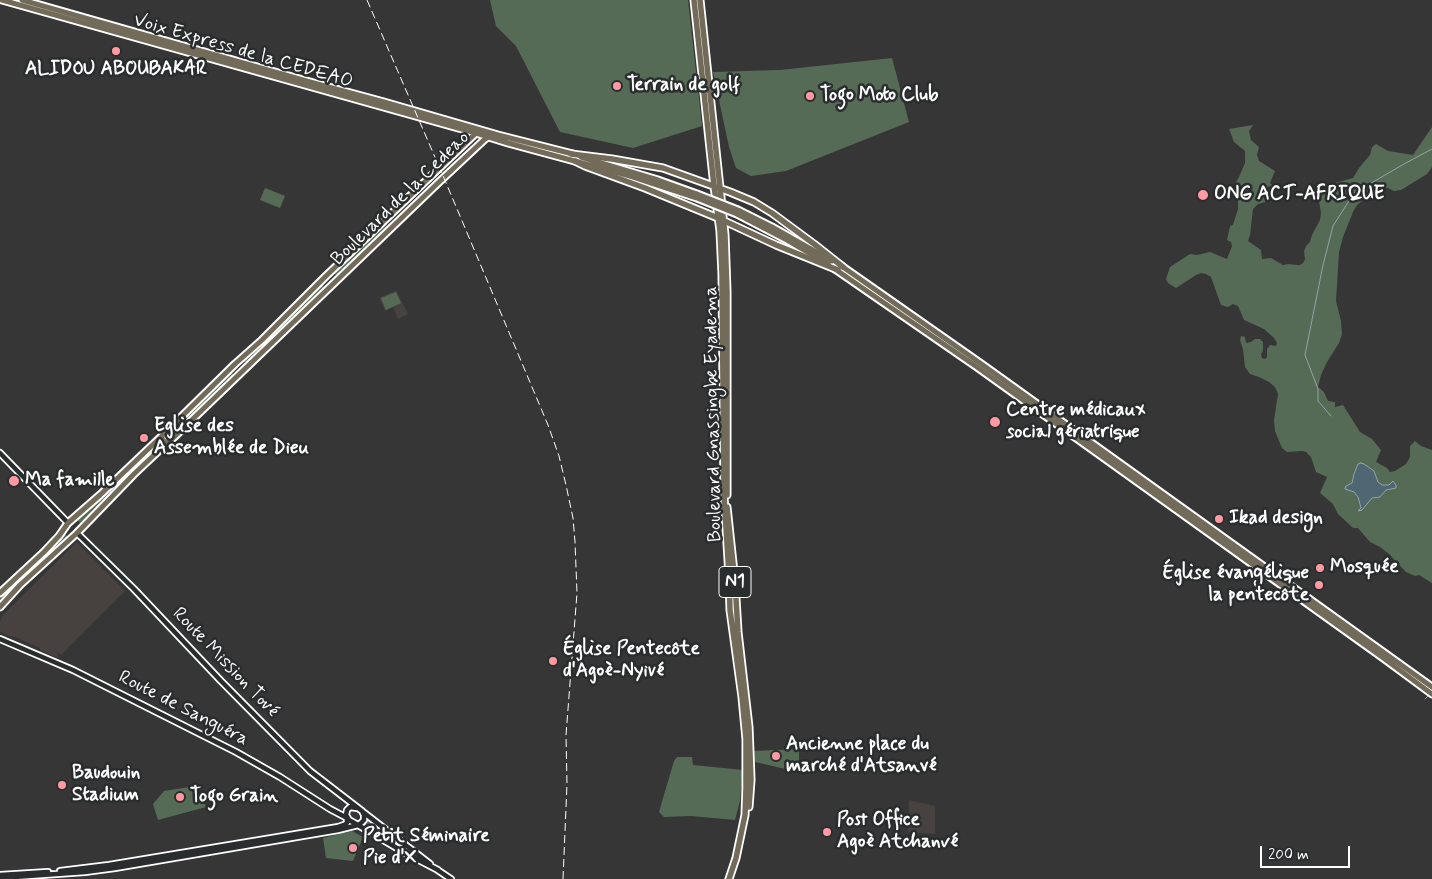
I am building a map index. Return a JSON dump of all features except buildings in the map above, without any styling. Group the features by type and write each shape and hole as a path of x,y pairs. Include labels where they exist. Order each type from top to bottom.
{"highway":[{"name":"N1","path":"694,0 714,155"},
{"name":"N1","path":"700,0 714,155"},
{"path":"571,154 663,168 754,202 772,213 841,269"},
{"name":"Boulevard Gnassingbe Eyadema","path":"714,155 712,175 725,235 727,273 727,506 738,632 749,727 751,780 744,842 731,879"},
{"name":"Boulevard Gnassingbe Eyadema","path":"714,155 720,188 721,219 725,518 730,610 743,704 746,766 744,815 731,879"},
{"path":"575,161 721,219 776,245 841,269"},
{"path":"698,180 707,179 712,175"},
{"path":"725,235 733,228 741,228"}],"main road":[{"name":"Voix Express de la CEDEAO","path":"2,0 488,134"},
{"path":"22,0 697,196"},
{"name":"Boulevard de la Cedeao","path":"68,524 162,436 476,132"},
{"name":"Boulevard de la Cedeao","path":"77,532 134,474 243,372 488,134"},
{"path":"488,134 571,154 674,185 738,212 841,269 980,363 1432,687"},
{"path":"445,162 449,172"},
{"path":"434,172 438,183"},
{"path":"387,219 393,227"},
{"path":"841,269 1432,694"},
{"name":"Boulevard de la Cedeao","path":"327,277 334,277 333,284"},
{"name":"Boulevard de la Cedeao","path":"327,277 326,284 333,284"},
{"path":"235,364 243,364 243,372 235,372 235,364"},
{"path":"162,436 164,441 170,440 172,435 167,431"},
{"path":"0,593 44,552 68,524 77,523 77,532 20,585 0,607"},
{"path":"68,524 69,534 77,532"}],"street":[{"path":"0,452 68,524"},
{"name":"Route Mission Tové","path":"77,532 310,771 357,808"},
{"name":"Route de Sanguéra","path":"0,639 73,670 236,752 347,818"},
{"path":"218,849 344,825 347,823 347,804 340,794"},
{"path":"330,809 345,814 352,807 357,808 451,879"},
{"path":"0,876 84,870 338,830 361,823 364,820 362,811"},
{"path":"347,818 438,870"},
{"path":"407,854 411,848"},
{"path":"84,870 86,879"}],"shaded area":[{"path":"396,290 408,314 398,319 393,307 385,311 379,298"},
{"path":"77,542 125,591 61,655 58,652 58,658 40,650 40,648 0,632 0,622 3,615"},
{"path":"909,800 935,806 935,834 908,832"}],"green space":[{"name":"Terrain de golf","path":"490,0 688,0 702,126 633,148 560,132 516,46 496,26"},
{"name":"Togo Moto Club","path":"892,58 909,122 786,171 751,176 736,168 729,147 713,72 780,70"},
{"path":"1253,125 1249,131 1251,140 1259,147 1257,155 1259,161 1275,171 1270,183 1274,186 1273,188 1269,186 1263,194 1268,198 1253,209 1248,241 1261,250 1262,259 1271,258 1283,265 1300,265 1305,259 1304,251 1320,220 1320,187 1353,178 1370,155 1372,147 1376,144 1388,151 1413,155 1432,127 1432,167 1427,174 1401,190 1394,191 1385,188 1382,195 1363,200 1353,212 1339,252 1336,301 1342,334 1321,375 1318,387 1324,392 1328,401 1335,402 1335,407 1343,405 1360,432 1372,439 1381,450 1376,462 1387,468 1390,472 1406,464 1410,457 1410,446 1415,441 1421,446 1432,450 1432,583 1419,575 1415,576 1406,572 1389,554 1370,542 1358,528 1353,528 1338,514 1333,504 1320,493 1327,477 1316,472 1311,457 1306,452 1287,452 1282,448 1275,431 1274,420 1278,394 1275,387 1269,382 1250,374 1245,367 1240,340 1241,336 1245,337 1246,343 1260,339 1263,342 1262,358 1265,359 1270,345 1276,346 1277,343 1274,338 1264,329 1244,320 1238,306 1233,304 1228,307 1221,305 1211,277 1206,274 1196,275 1176,288 1168,283 1166,279 1170,267 1190,254 1197,255 1210,252 1227,259 1232,246 1231,242 1227,240 1230,226 1233,225 1238,209 1238,197 1233,192 1233,187 1245,163 1245,151 1234,142 1229,129"},
{"path":"265,188 285,196 280,208 260,200"},
{"path":"385,223 389,227 337,276 334,273"},
{"path":"322,284 325,288 246,364 243,360"},
{"path":"396,292 401,303 386,310 381,298"},
{"path":"231,372 234,375 174,433 171,430"},
{"path":"159,441 162,444 81,524 77,520"},
{"path":"65,534 69,538 19,583 0,603 0,595"},
{"name":"Ancienne place du marché d'Atsanvé","path":"799,749 799,772 755,762 752,751"},
{"path":"677,757 692,757 693,765 743,770 740,801 735,820 691,816 664,817 659,812 674,761"},
{"name":"Togo Grain","path":"196,786 206,807 158,820 153,804 164,791"},
{"path":"368,819 404,845 404,848 363,826"},
{"path":"352,831 363,837 353,861 326,858 323,838"}],"water":[{"path":"1361,463 1374,471 1378,482 1382,485 1389,485 1393,481 1396,488 1386,490 1380,497 1372,498 1362,510 1358,511 1361,508 1358,497 1354,492 1345,488 1352,483 1358,464"}],"waterway":[{"path":"1331,416 1318,401 1318,389 1305,355 1333,226 1354,193 1432,149"},
{"path":"1425,699 1429,695"}],"railway":[{"path":"367,0 548,425 559,456 566,485 573,518 577,593 566,735 567,784 563,879"}],"place":[{"name":"ALIDOU ABOUBAKAR","path":"116,51"},
{"name":"Terrain de golf","path":"617,86"},
{"name":"Togo Moto Club","path":"810,96"},
{"name":"ONG ACT-AFRIQUE","path":"1203,195"},
{"name":"Centre médicaux social gériatrique","path":"995,422"},
{"name":"Eglise des Assemblée de Dieu","path":"144,438"},
{"name":"Ma famille","path":"14,481"},
{"name":"Ikad design","path":"1219,519"},
{"name":"Mosquée","path":"1320,568"},
{"name":"Église évangélique la pentecôte","path":"1319,585"},
{"name":"Église Pentecôte d'Agoè-Nyivé","path":"553,661"},
{"name":"Ancienne place du marché d'Atsanvé","path":"776,756"},
{"name":"Baudouin Stadium","path":"62,785"},
{"name":"Togo Grain","path":"180,797"},
{"name":"Post Office Agoè Atchanvé","path":"827,832"},
{"name":"Petit Séminaire Pie d'X","path":"353,848"}]}
